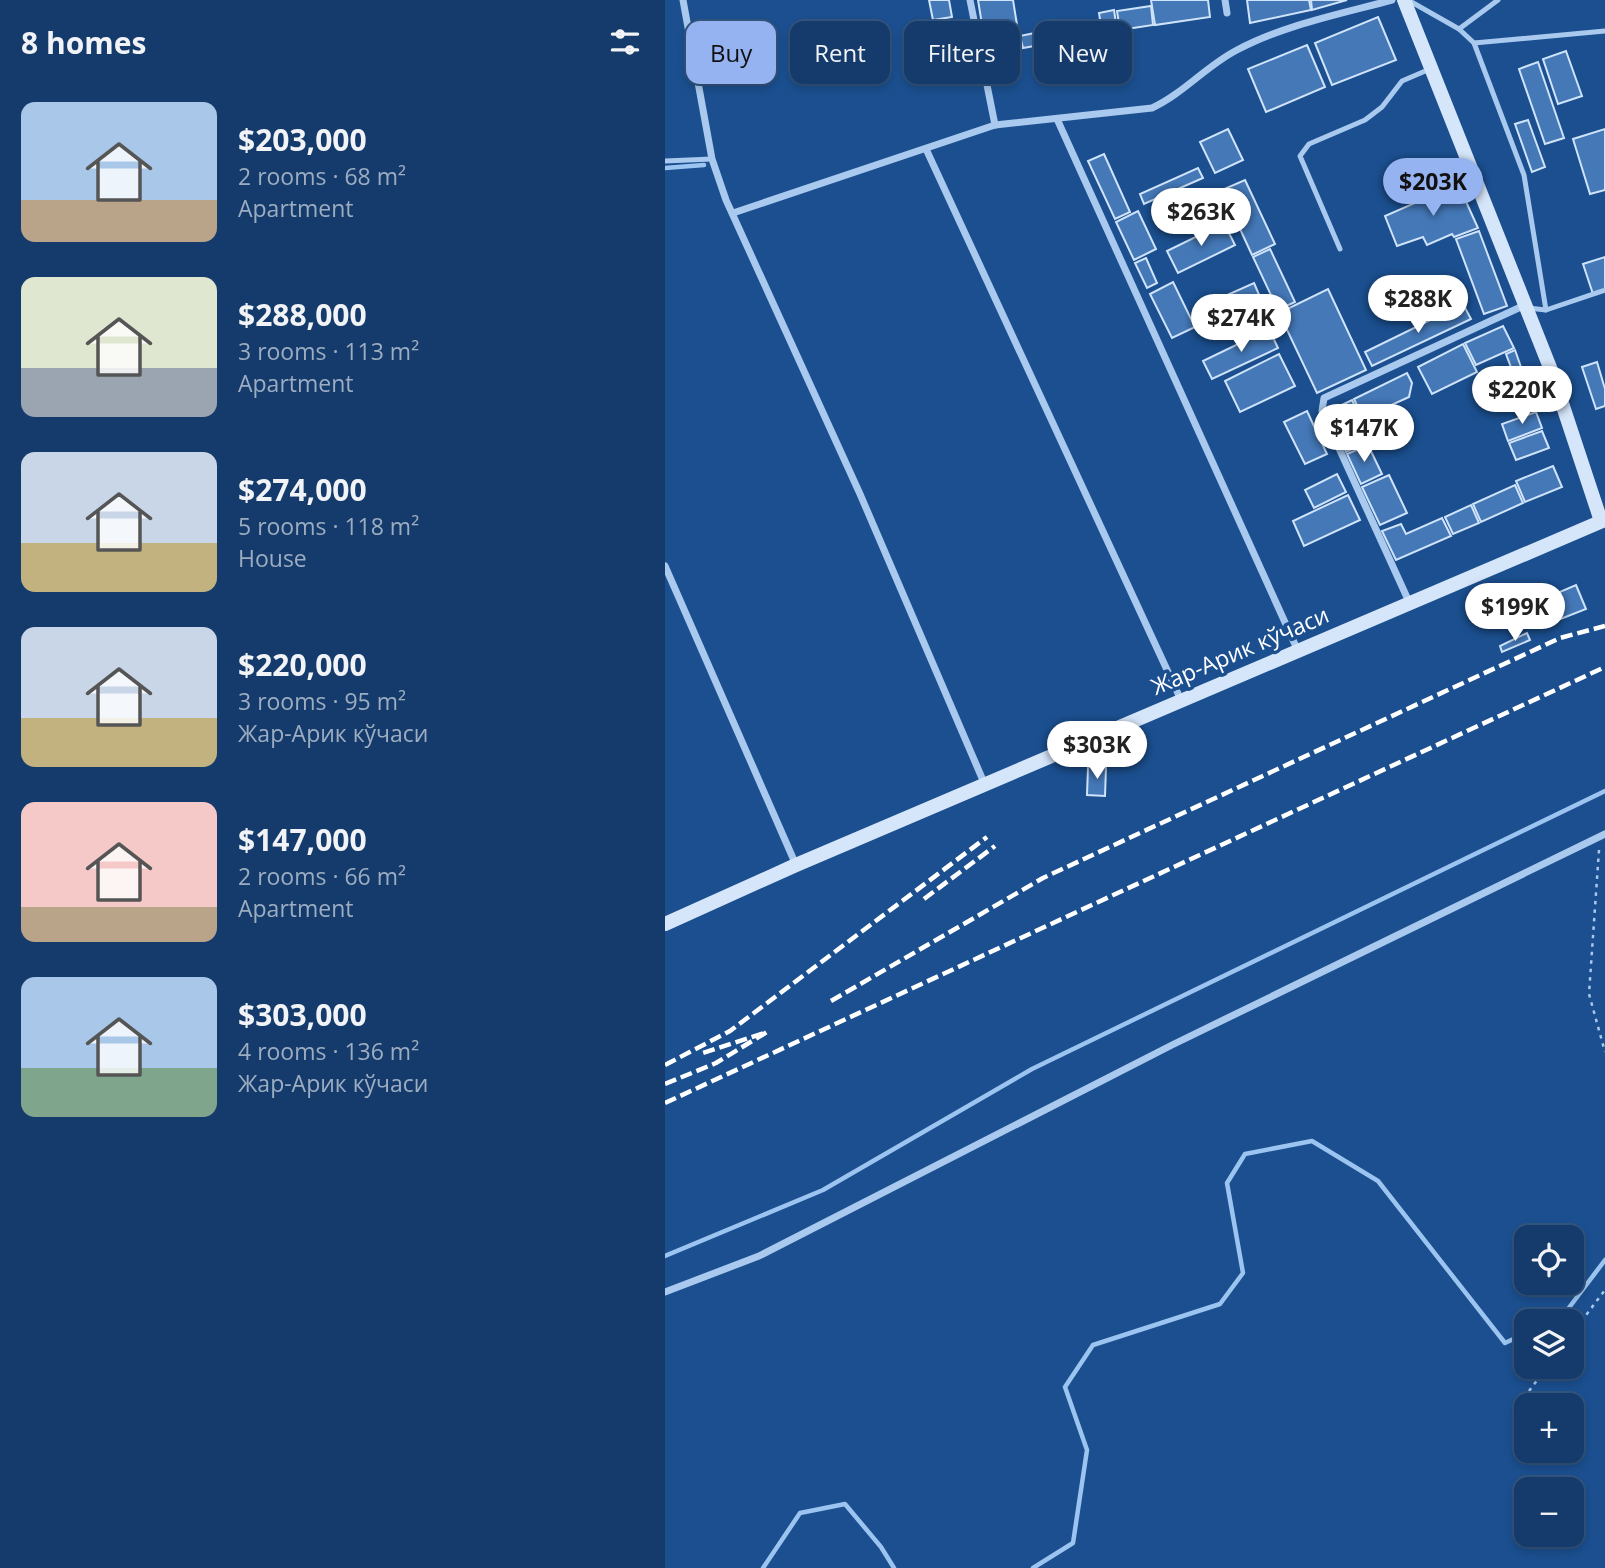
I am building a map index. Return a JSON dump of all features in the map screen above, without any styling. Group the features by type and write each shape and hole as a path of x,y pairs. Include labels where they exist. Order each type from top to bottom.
{"main road":[{"path":"1406,0 1526,306 1603,521"},
{"name":"Жар-Арик кўчаси","path":"665,924 796,865 1603,521"}],"street":[{"path":"683,0 712,159 733,214 986,785"},
{"path":"970,0 995,125"},
{"path":"1225,0 1227,13"},
{"path":"733,214 995,125 1152,108 1174,97 1236,50 1299,25 1392,0"},
{"path":"1057,119 1299,652"},
{"path":"926,149 1181,700"},
{"path":"1410,604 1322,411 1324,398 1526,306"},
{"path":"665,566 796,865"},
{"path":"665,1292 759,1256 1172,1045 1603,835"}],"lane":[{"path":"1406,0 1459,29 1474,43 1524,175 1546,310"},
{"path":"1459,29 1498,0"},
{"path":"1474,43 1605,31"},
{"path":"1340,249 1300,156 1309,144 1364,120 1382,107 1402,81 1433,67"},
{"path":"665,161 712,159"},
{"path":"1526,306 1546,310 1605,290"}],"path":[{"path":"1603,835 1589,994 1605,1052"},
{"path":"1584,1318 1605,1290"},
{"path":"1529,1391 1538,1379"}],"building":[{"path":"929,0 949,0 952,17 933,20"},
{"path":"978,0 1013,0 1016,21 981,21"},
{"path":"1151,0 1208,0 1210,17 1155,25"},
{"path":"1247,0 1309,0 1311,10 1250,23"},
{"path":"1311,0 1347,0 1312,10"},
{"path":"1151,6 1153,25 1132,28 1132,21 1119,21 1117,11"},
{"path":"1114,10 1116,21 1100,21 1099,13"},
{"path":"1378,17 1396,60 1332,85 1315,43"},
{"path":"1034,33 1034,46 1023,48 1020,36"},
{"path":"1307,45 1325,87 1266,112 1248,69"},
{"path":"1566,51 1582,96 1558,104 1543,59"},
{"path":"1538,62 1564,138 1545,144 1519,69"},
{"path":"1528,120 1545,167 1532,172 1515,124"},
{"path":"1228,129 1243,160 1215,173 1200,142"},
{"path":"1605,129 1605,190 1590,194 1573,139"},
{"path":"1104,154 1130,212 1115,219 1088,161"},
{"path":"1198,168 1203,178 1144,204 1140,194"},
{"path":"1245,180 1275,244 1252,255 1222,190"},
{"path":"1458,184 1478,228 1454,237 1452,234 1427,245 1423,237 1397,246 1385,216"},
{"path":"1138,211 1156,249 1134,260 1116,222"},
{"path":"1224,223 1235,245 1178,273 1167,251"},
{"path":"1479,231 1507,306 1484,314 1456,239"},
{"path":"1270,249 1295,302 1278,310 1253,257"},
{"path":"1605,257 1605,290 1593,294 1583,264"},
{"path":"1146,258 1157,283 1147,288 1135,263"},
{"path":"1173,282 1195,327 1172,338 1150,294"},
{"path":"1254,283 1260,297 1204,321 1198,308"},
{"path":"1328,289 1366,370 1317,393 1279,313"},
{"path":"1463,304 1471,319 1372,366 1365,352"},
{"path":"1503,326 1514,348 1476,365 1465,343"},
{"path":"1269,329 1278,348 1212,379 1203,361"},
{"path":"1463,344 1477,372 1432,394 1418,367"},
{"path":"1515,350 1521,367 1512,370 1506,354"},
{"path":"1279,354 1295,386 1240,412 1225,381"},
{"path":"1597,362 1605,389 1605,406 1596,409 1582,367"},
{"path":"1521,369 1532,398 1524,401 1513,372"},
{"path":"1407,373 1412,383 1409,397 1363,418 1354,399"},
{"path":"1352,400 1371,440 1346,452 1327,412"},
{"path":"1307,411 1327,454 1305,464 1284,422"},
{"path":"1536,412 1542,428 1508,441 1502,424"},
{"path":"1542,431 1549,448 1516,460 1509,443"},
{"path":"1368,445 1382,474 1361,484 1347,454"},
{"path":"1553,466 1562,487 1525,502 1516,481"},
{"path":"1337,474 1346,492 1314,508 1305,490"},
{"path":"1389,475 1407,513 1380,525 1362,487"},
{"path":"1515,485 1523,503 1481,522 1473,504"},
{"path":"1348,495 1360,520 1304,546 1293,521"},
{"path":"1471,505 1479,523 1453,534 1445,517"},
{"path":"1442,518 1451,536 1396,560 1382,531 1401,524 1406,534"},
{"path":"1576,585 1586,609 1558,620 1548,597"},
{"path":"1527,633 1530,640 1502,652 1500,646"},
{"path":"1088,767 1106,767 1105,796 1087,795"}],"waterway":[{"path":"665,168 704,165"},
{"path":"665,1256 823,1190 1032,1069 1605,791"},
{"path":"1033,1568 1073,1543 1087,1450 1065,1387 1093,1345 1220,1304 1243,1273 1227,1183 1245,1154 1312,1141 1378,1181 1505,1343 1514,1339"},
{"path":"1568,1309 1605,1260"},
{"path":"763,1568 800,1513 845,1504 881,1547 894,1568"}],"railway":[{"path":"831,1001 1043,878 1560,638 1605,626"},
{"path":"665,1103 1605,667"},
{"path":"665,1065 730,1031 987,837"},
{"path":"924,899 995,846"},
{"path":"665,1084 716,1063 767,1032 703,1053"}]}
